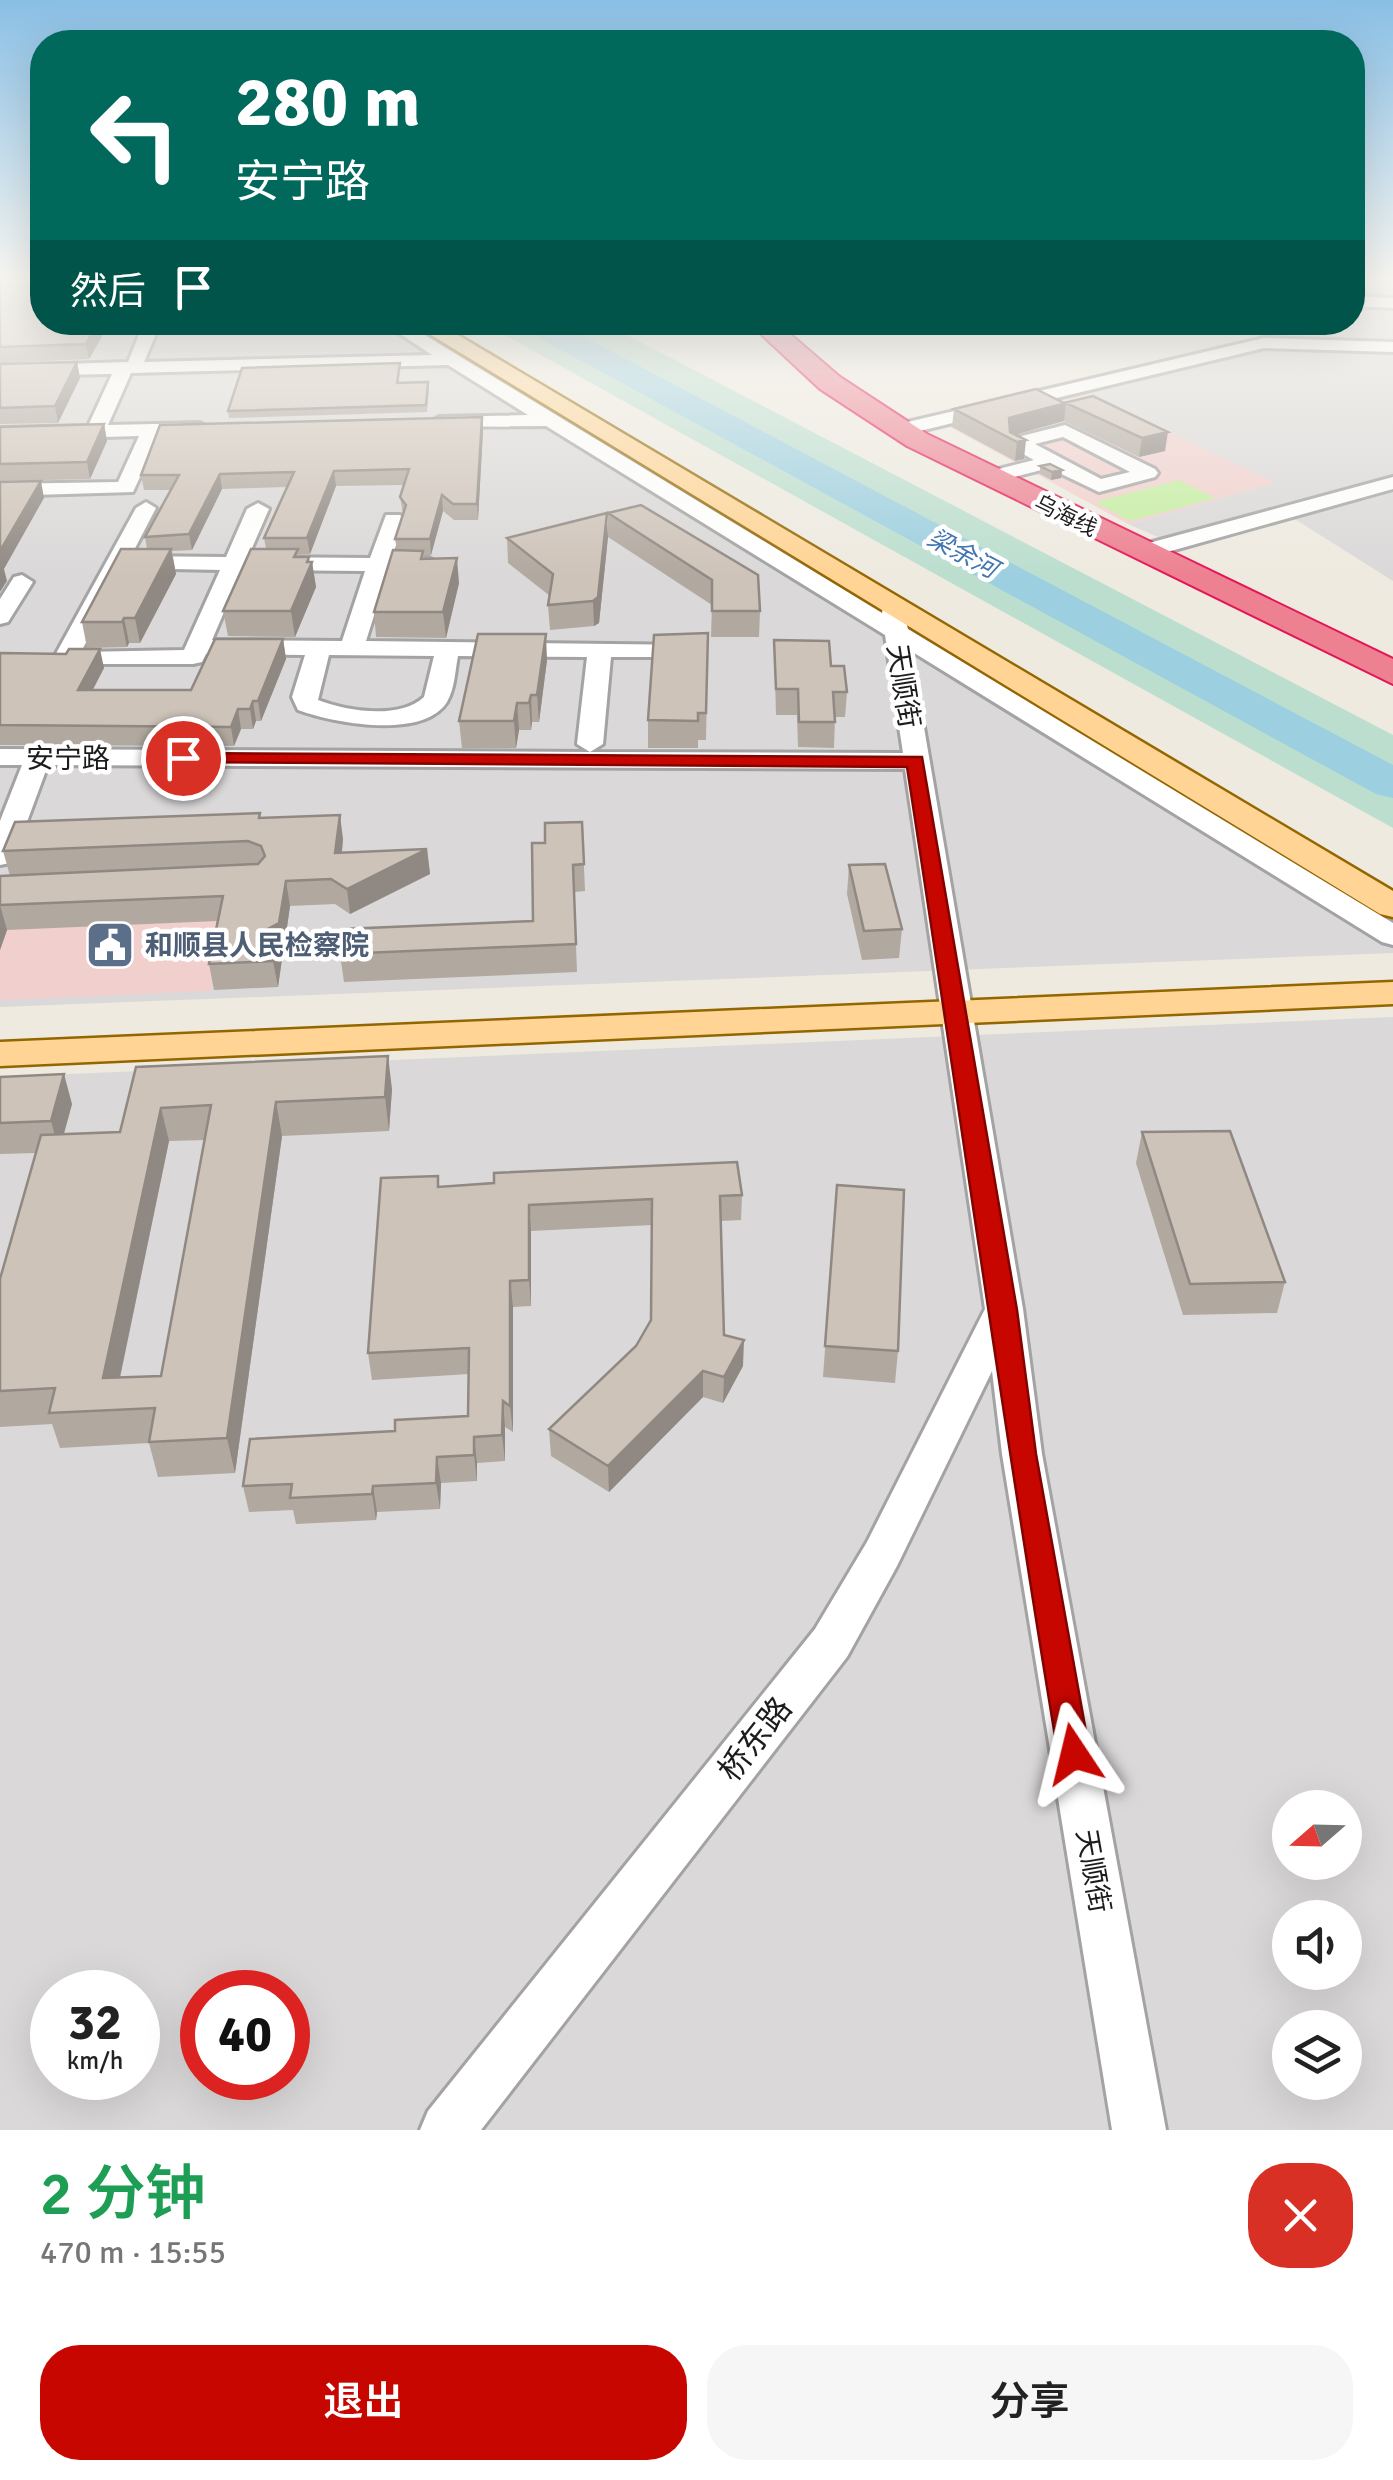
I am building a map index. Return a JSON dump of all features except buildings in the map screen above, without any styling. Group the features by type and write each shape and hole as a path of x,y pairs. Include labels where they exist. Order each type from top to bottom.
{"highway":[{"name":"乌海线","path":"824,378 899,430 990,478 1393,673"}],"main road":[{"path":"498,378 894,618 1393,906"},
{"path":"0,1054 1393,978"},
{"path":"0,1038 955,1004 1393,993"}],"street":[{"path":"95,432 123,378"},
{"path":"492,378 549,420 894,618 1393,936"},
{"path":"899,430 1113,378"},
{"path":"410,423 549,420"},
{"path":"0,434 211,428"},
{"path":"0,490 126,488 152,430"},
{"path":"990,478 1052,462 1099,486 1148,473 1066,431 1017,443 1052,462"},
{"path":"1142,552 1393,483"},
{"path":"146,508 65,659 193,657 258,509"},
{"path":"352,648 393,519"},
{"path":"117,563 429,564"},
{"path":"0,617 22,582"},
{"name":"天顺街","path":"894,618 1004,1310 1022,1454 1139,2130"},
{"path":"197,646 688,650"},
{"path":"320,648 304,697 307,704 345,716 414,713 433,704 448,648"},
{"path":"590,744 600,650"},
{"path":"354,759 366,716"},
{"name":"安宁路","path":"0,758 916,761"},
{"path":"0,857 38,758"},
{"name":"桥东路","path":"447,2130 831,1643 882,1554 1004,1310"}],"shaded area":[{"path":"0,378 472,378 1393,947 1393,953 0,1007"},
{"path":"1092,378 1393,378 1393,581 1290,516 1181,547 1128,524 1274,483 1069,384"},
{"path":"1086,392 1276,483 1128,524 946,425"},
{"name":"和顺县人民检察院","path":"230,891 211,991 0,1000 0,900"},
{"path":"1393,1017 1393,2130 0,2130 0,1077"}],"green space":[{"path":"583,378 710,378 1393,735 1393,828"},
{"path":"1179,480 1215,498 1130,521 1095,502"}],"waterway":[{"name":"梁余河","path":"637,378 1393,784"}],"place":[{"name":"和顺县人民检察院","path":"110,945"}],"route":[{"path":"183,758 916,761 1004,1310 1022,1454 1074,1754"}]}
